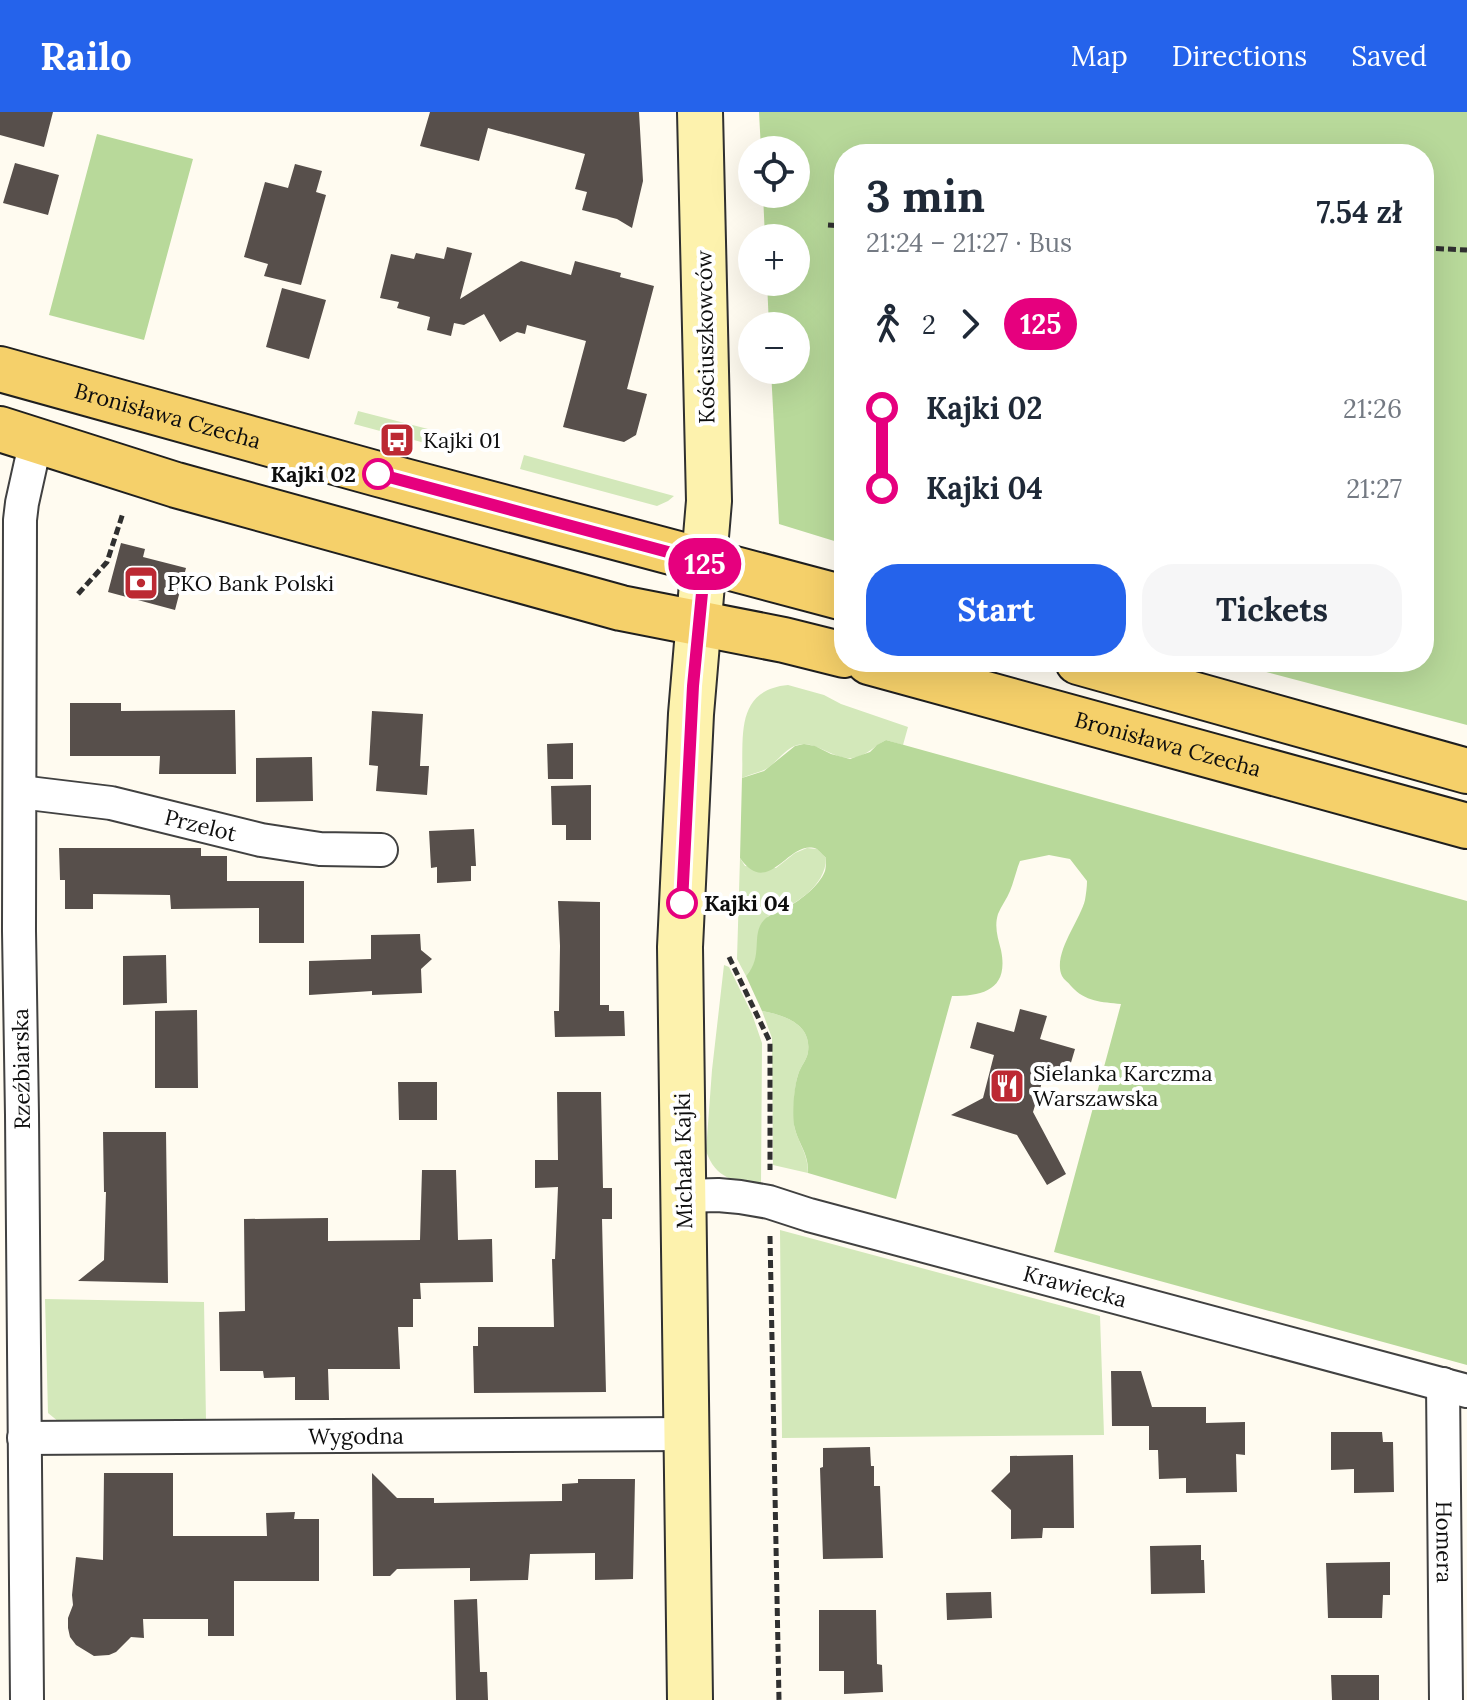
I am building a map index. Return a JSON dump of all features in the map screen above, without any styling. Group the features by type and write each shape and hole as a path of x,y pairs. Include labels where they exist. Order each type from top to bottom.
{"main road":[{"name":"Bronisława Czecha","path":"0,369 834,595"},
{"path":"18,434 141,475 621,608 834,652"},
{"name":"Bronisława Czecha","path":"905,672 1467,826"},
{"path":"1114,672 1467,771"}],"street":[{"name":"Kościuszkowców","path":"698,623 709,501 700,112"},
{"name":"Rzeźbiarska","path":"18,434 22,503 19,931 11,1123 24,1438 27,1700"},
{"name":"Michała Kajki","path":"690,1700 680,947 698,623"},
{"name":"Przelot","path":"20,792 111,803 276,842 320,849 381,850"},
{"name":"Krawiecka","path":"683,1196 740,1197 769,1202 1455,1388"},
{"name":"Homera","path":"1446,1700 1455,1388"},
{"name":"Wygodna","path":"24,1438 687,1434"}],"path":[{"path":"828,225 834,225"},
{"path":"1434,248 1467,250"},
{"path":"78,594 107,562 123,513"},
{"path":"729,957 770,1042 769,1202 779,1700"}],"green space":[{"path":"759,112 1467,112 1467,725 1266,672 1434,672 1434,144 834,144 834,541 779,524 772,384 810,384 810,312 768,312 768,296 810,296 810,224 764,224 764,208 810,208 810,136 760,136"},
{"path":"97,134 193,159 144,340 49,315"},
{"path":"358,411 428,429 425,443 354,424"},
{"path":"524,455 674,496 657,506 520,469"},
{"path":"788,685 824,695 908,727 903,745 886,740 857,757 845,758 811,745 797,745 766,769 742,778 743,732 750,706 758,696"},
{"path":"886,740 1467,901 1467,1365 1054,1252 1121,1004 1088,998 1076,991 1062,976 1061,958 1085,900 1087,886 1087,881 1070,859 1049,855 1020,861 997,919 1003,963 1001,974 992,988 984,992 952,996 896,1199 808,1173 793,1114 797,1080 808,1052 806,1034 795,1022 762,1011 746,976 755,960 761,924 813,888 825,871 826,858 817,849 807,848 797,851 770,870 760,873 750,869 740,858 742,778 764,771 795,746 815,746 850,759 870,752"},
{"path":"807,848 817,849 826,858 825,868 806,894 768,916 757,940 754,966 746,976 737,959 740,858 745,866 776,868"},
{"path":"724,965 729,967 752,1014 762,1043 761,1186 727,1177 715,1168 706,1151"},
{"path":"762,1011 795,1022 806,1034 807,1055 797,1080 794,1125 808,1173 773,1165 772,1038"},
{"path":"780,1230 1100,1316 1104,1435 782,1438"},
{"path":"45,1299 204,1302 206,1421 59,1422 48,1413"}],"building":[{"path":"0,112 53,112 44,147 0,135"},
{"path":"430,112 639,112 643,181 632,228 617,219 582,210 587,192 575,189 585,154 488,128 479,161 420,146"},
{"path":"15,163 59,175 48,215 3,203"},
{"path":"295,164 322,171 316,192 326,195 301,285 264,276 268,264 244,257 265,182 288,188"},
{"path":"447,247 472,253 460,299 521,261 571,275 575,261 621,273 620,277 654,286 627,389 647,394 636,435 624,442 563,427 586,341 527,325 525,334 517,332 500,342 484,314 464,325 454,323 451,336 427,330 430,317 397,308 399,302 380,298 391,254 414,259 416,253 444,259"},
{"path":"282,288 326,300 309,359 266,347"},
{"path":"121,543 145,549 143,557 186,568 175,610 108,592"},
{"path":"70,703 121,703 121,711 235,710 236,774 159,774 160,756 70,756"},
{"path":"372,711 423,714 420,766 429,766 427,795 376,791 378,766 369,765"},
{"path":"573,743 573,779 548,779 547,744"},
{"path":"312,757 313,801 256,802 256,758"},
{"path":"591,785 591,840 566,840 566,825 552,825 551,786"},
{"path":"474,829 476,866 471,866 471,881 437,883 437,867 431,868 429,831"},
{"path":"59,848 201,848 201,856 227,856 227,881 304,881 304,943 259,943 259,908 171,909 170,895 93,894 93,909 65,909 65,880 60,880"},
{"path":"558,901 600,902 600,1005 609,1005 609,1011 624,1011 625,1036 555,1037 554,1011 559,1011"},
{"path":"420,934 421,950 432,959 421,969 422,993 372,995 372,991 309,995 309,961 371,959 371,935"},
{"path":"166,955 167,1003 123,1005 123,956"},
{"path":"1020,1009 1047,1016 1040,1039 1075,1049 1067,1076 1046,1069 1033,1112 1066,1174 1047,1185 1017,1135 951,1115 983,1098 994,1055 970,1048 977,1022 1014,1032"},
{"path":"197,1010 198,1088 155,1088 155,1011"},
{"path":"398,1082 437,1082 437,1120 399,1120"},
{"path":"557,1092 601,1092 603,1188 612,1188 612,1219 602,1219 606,1392 474,1393 473,1346 478,1346 478,1327 554,1327 552,1259 555,1259 558,1187 535,1188 535,1160 558,1160"},
{"path":"103,1132 166,1132 168,1283 78,1281 104,1260 106,1192"},
{"path":"422,1170 456,1170 458,1240 492,1239 493,1282 420,1283 421,1299 413,1299 413,1327 398,1327 400,1369 328,1369 329,1400 295,1400 295,1377 264,1378 263,1371 220,1371 219,1312 245,1311 244,1219 328,1218 328,1241 420,1240"},
{"path":"1111,1371 1141,1371 1152,1407 1206,1407 1206,1423 1245,1422 1245,1455 1236,1454 1237,1492 1186,1493 1186,1478 1159,1479 1158,1450 1149,1450 1149,1426 1112,1426"},
{"path":"1331,1432 1382,1432 1383,1442 1393,1442 1394,1492 1354,1493 1354,1469 1331,1470"},
{"path":"870,1447 874,1486 880,1486 883,1558 823,1559 820,1468 823,1467 823,1448"},
{"path":"1073,1455 1074,1528 1043,1528 1042,1538 1011,1539 1011,1510 991,1491 1010,1472 1010,1456"},
{"path":"104,1473 173,1473 173,1536 267,1536 266,1513 295,1512 294,1519 319,1519 319,1581 234,1581 234,1636 208,1636 208,1619 143,1619 144,1638 131,1637 116,1652 94,1656 76,1645 70,1637 68,1618 73,1605 76,1557 103,1560"},
{"path":"372,1473 397,1498 434,1498 434,1503 562,1501 562,1484 578,1483 578,1479 635,1479 633,1579 595,1580 595,1553 530,1554 528,1580 470,1581 470,1568 397,1569 390,1576 373,1576"},
{"path":"1201,1545 1205,1593 1151,1594 1150,1546"},
{"path":"1390,1562 1390,1595 1383,1595 1382,1618 1328,1618 1326,1563"},
{"path":"991,1592 992,1618 947,1620 946,1593"},
{"path":"477,1599 480,1672 487,1672 488,1700 456,1700 454,1600"},
{"path":"819,1610 876,1610 877,1664 882,1665 883,1692 844,1694 844,1671 819,1671"},
{"path":"1331,1675 1379,1675 1379,1700 1332,1700"}],"bus line":[{"name":"125","path":"378,474 705,562 693,686 682,903"}],"place":[{"name":"Kajki 01","path":"397,440"},
{"name":"Kajki 02","path":"378,474"},
{"name":"PKO Bank Polski","path":"141,583"},
{"name":"Kajki 04","path":"682,903"},
{"name":"Sielanka Karczma Warszawska","path":"1007,1086"}]}
